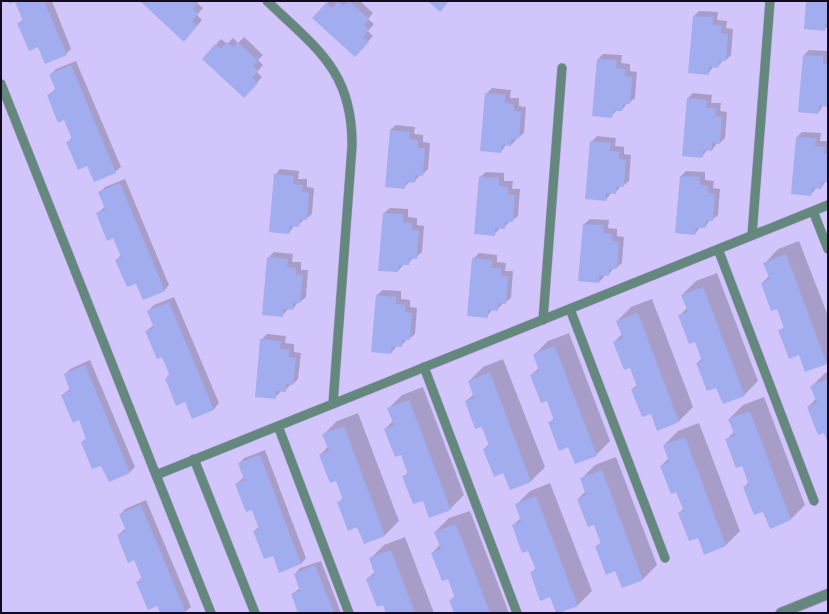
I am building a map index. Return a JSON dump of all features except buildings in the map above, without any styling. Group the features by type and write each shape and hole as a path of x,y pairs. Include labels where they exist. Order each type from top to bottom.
{"street":[{"path":"781,613 828,594"}],"lane":[{"path":"267,1 323,55 341,82 351,114 352,146 333,404"},
{"path":"752,235 770,1"},
{"path":"543,320 562,68"},
{"path":"1,84 211,613"},
{"path":"156,475 828,205"},
{"path":"813,211 828,249"},
{"path":"718,249 814,501"},
{"path":"570,309 665,558"},
{"path":"424,367 518,613"},
{"path":"278,426 349,613"},
{"path":"194,460 256,613"}]}
